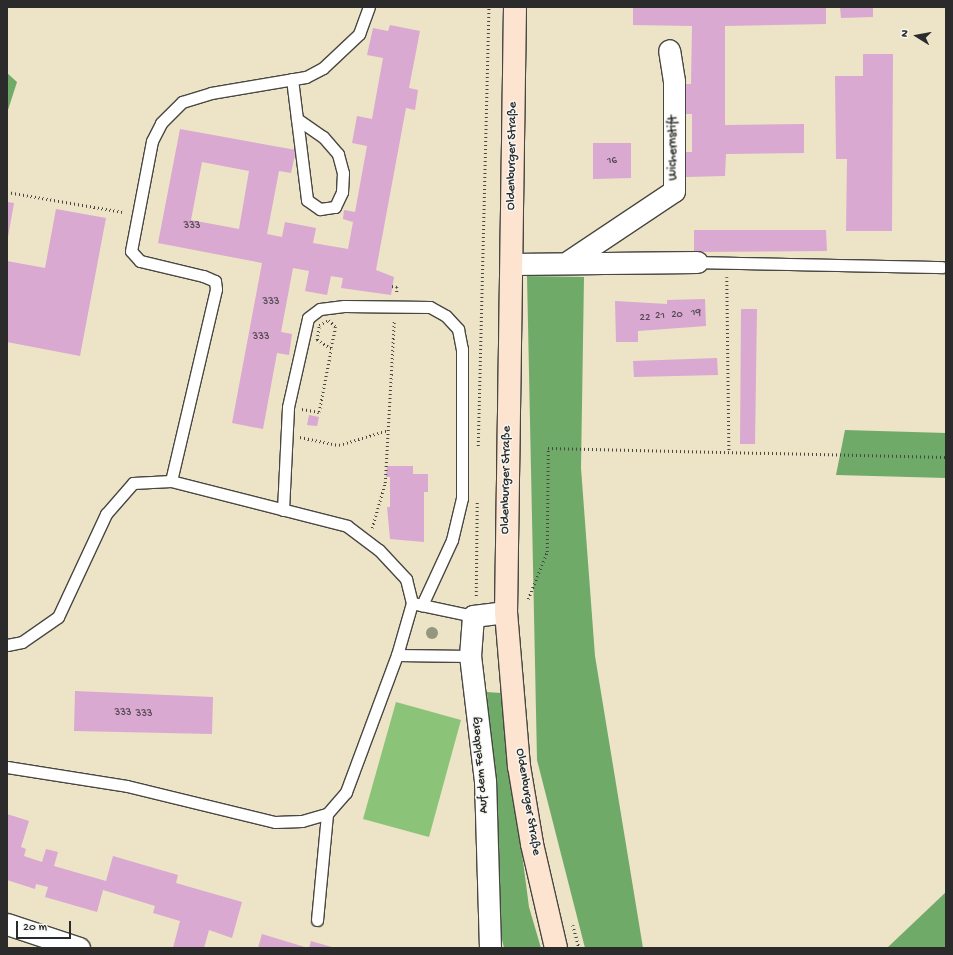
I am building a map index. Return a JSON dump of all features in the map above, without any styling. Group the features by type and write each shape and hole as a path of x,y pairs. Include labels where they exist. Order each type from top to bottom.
{"main road":[{"name":"Oldenburger Straße","path":"515,7 511,264 519,766 532,844 556,948"}],"street":[{"name":"Wichernstift","path":"569,261 674,192 674,81 669,50"},
{"path":"511,264 569,261 697,262"},
{"path":"473,616 516,608"},
{"name":"Auf dem Feldberg","path":"473,616 470,656 485,780 490,948"},
{"path":"7,924 79,948"}],"lane":[{"path":"171,481 216,289 215,281 204,276 140,261 132,251 152,141 161,123 182,102 211,93 292,79 324,68 354,39 369,7"},
{"path":"292,79 307,200 320,209 335,207 342,192 343,173 338,154 323,137 297,119"},
{"path":"697,262 942,267"},
{"path":"7,767 127,786 275,822 302,821 327,814 346,792 417,604 452,540 462,498 462,349 458,329 446,316 430,307 344,306 320,309 308,318 288,407 285,430 283,510"},
{"path":"7,645 22,642 58,617 106,514 132,483 171,481 347,526 364,538 406,579 417,604"},
{"path":"417,604 473,616"},
{"path":"397,655 470,656"},
{"path":"317,920 327,814"}],"path":[{"path":"478,449 489,7"},
{"path":"7,192 123,209 123,216"},
{"path":"727,262 729,451"},
{"path":"364,538 381,502 388,430 394,306 397,288 392,286"},
{"path":"288,407 319,412 336,327 329,320 323,321 317,340 331,349"},
{"path":"285,430 319,444 339,445 388,430"},
{"path":"516,608 547,552 548,448 946,457"},
{"path":"473,616 478,496"},
{"path":"572,922 579,948"}],"green space":[{"path":"7,73 17,82 7,113"},
{"path":"527,276 584,277 581,468 595,656 643,948 585,948 537,760"},
{"path":"845,430 946,433 946,478 836,475"},
{"path":"487,692 501,693 529,907 541,948 504,948 499,927"},
{"path":"396,702 461,720 429,837 363,819"},
{"path":"946,892 946,948 887,948"}],"building":[{"path":"633,7 826,7 826,24 725,26 725,125 804,124 804,153 726,154 725,176 686,177 686,152 692,152 692,114 685,114 685,84 691,84 692,26 633,25"},
{"path":"840,7 873,7 873,17 841,18"},
{"path":"390,25 420,31 409,88 418,90 415,110 406,108 376,270 394,277 391,295 341,288 343,278 331,276 327,295 305,291 309,271 293,268 281,332 292,334 289,355 277,353 263,429 232,423 262,263 158,243 180,129 296,150 291,173 279,171 267,234 282,237 285,222 316,228 313,243 348,249 353,222 343,219 344,210 355,212 367,146 352,143 357,116 372,119 383,58 367,55 373,28 388,31","holes":["202,162 249,171 239,229 191,220"]},
{"path":"863,54 893,54 892,231 846,231 847,159 836,159 835,76 863,76"},
{"path":"593,143 631,143 631,178 593,179"},
{"path":"7,202 14,203 8,237 7,236"},
{"path":"56,209 106,218 80,356 7,342 7,261 45,268"},
{"path":"694,230 826,230 827,251 694,252"},
{"path":"705,299 706,326 638,331 638,342 616,342 615,301 667,304 667,300"},
{"path":"741,309 757,309 755,444 740,444"},
{"path":"717,358 718,375 634,377 633,361"},
{"path":"309,415 319,417 317,426 307,425"},
{"path":"387,466 413,466 413,474 428,474 428,492 424,492 424,542 390,539 387,507 390,507 390,477 386,477"},
{"path":"75,691 213,697 212,734 74,731"},
{"path":"7,814 29,821 21,847 26,849 24,856 42,862 46,849 58,852 54,866 106,881 113,856 178,875 176,883 242,902 232,938 209,930 204,948 173,948 180,921 153,913 155,906 103,890 97,912 45,897 48,887 36,884 35,889 7,880"},
{"path":"262,934 308,948 258,948"},
{"path":"311,941 335,948 309,948"}]}
